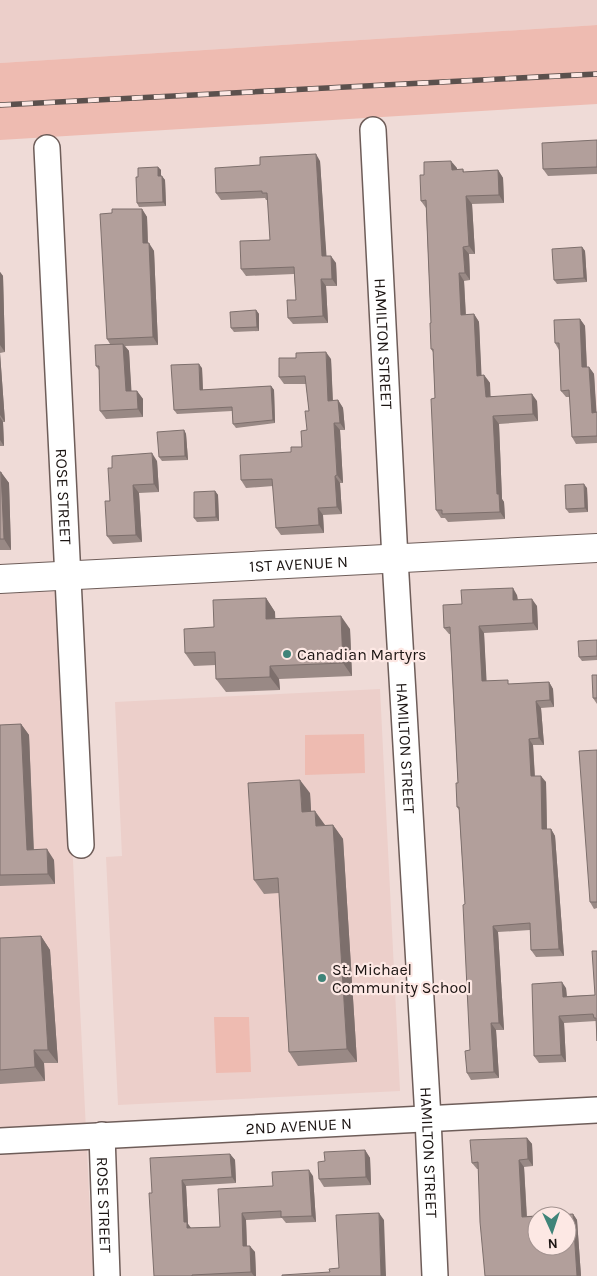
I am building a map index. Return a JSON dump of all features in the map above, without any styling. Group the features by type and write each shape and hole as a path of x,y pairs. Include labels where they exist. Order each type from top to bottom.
{"street":[{"name":"HAMILTON STREET","path":"373,130 394,559 428,1118 435,1276"},
{"name":"ROSE STREET","path":"47,148 81,845"},
{"name":"1ST AVENUE N","path":"0,579 597,548"},
{"name":"2ND AVENUE N","path":"0,1141 597,1110"},
{"name":"ROSE STREET","path":"102,1135 107,1276"}],"shaded area":[{"path":"0,0 597,0 597,25 0,63"},
{"path":"597,25 597,104 0,140 0,63"},
{"path":"60,591 93,1276 0,1276 0,594"},
{"path":"380,689 400,1091 118,1105 106,857 122,856 115,702"},
{"path":"364,734 365,773 305,775 305,735"},
{"path":"214,1017 249,1017 251,1072 216,1073"}],"building":[{"path":"597,140 597,167 543,169 542,143"},
{"path":"316,154 322,256 331,256 332,279 321,279 323,316 288,318 287,300 296,300 294,267 241,269 240,241 270,240 267,193 262,193 262,191 216,193 215,168 260,165 260,157"},
{"path":"451,161 452,170 463,169 463,172 498,170 499,195 466,196 469,246 463,247 465,273 459,273 461,315 474,314 477,376 484,375 486,397 532,394 533,414 493,416 497,494 499,494 500,512 442,514 442,510 436,510 431,399 435,398 433,349 431,349 426,200 421,201 420,175 424,175 424,162"},
{"path":"158,167 158,176 162,176 163,202 137,203 136,177 138,177 138,168"},
{"path":"112,209 142,209 143,243 149,243 153,337 107,339 100,214 112,213"},
{"path":"582,247 584,278 554,280 552,249"},
{"path":"256,310 257,327 231,328 230,312"},
{"path":"580,319 582,367 589,367 592,413 597,412 597,436 572,437 569,390 561,391 559,343 555,343 554,320"},
{"path":"123,344 126,391 137,391 138,409 100,411 99,366 96,366 95,345"},
{"path":"326,352 328,401 338,400 340,423 334,423 337,507 318,508 319,525 276,528 272,479 241,480 240,455 291,452 291,447 302,447 301,431 307,430 305,411 309,411 305,376 279,377 279,358 296,358 296,353"},
{"path":"199,364 200,390 271,386 273,420 233,424 232,407 174,410 171,365"},
{"path":"184,430 185,456 159,457 157,432"},
{"path":"152,453 154,484 133,485 136,535 107,536 105,501 110,501 108,468 112,468 112,456"},
{"path":"1,472 4,539 0,539"},
{"path":"584,484 585,508 566,509 565,485"},
{"path":"215,491 216,517 194,518 194,492"},
{"path":"513,588 513,600 532,599 533,623 479,626 482,681 508,680 508,684 549,682 550,700 536,701 539,738 529,739 531,776 541,776 542,829 551,829 559,949 531,950 530,923 493,926 499,1023 491,1023 494,1072 467,1073 465,1051 470,1050 463,905 465,904 459,807 457,807 456,783 458,783 450,627 444,628 443,605 462,604 461,590"},
{"name":"Canadian Martyrs","path":"266,598 266,619 341,616 343,663 270,666 270,677 216,679 215,652 185,653 184,629 214,627 213,600"},
{"path":"597,640 597,656 579,657 578,641"},
{"path":"592,675 597,675 597,698 593,698"},
{"path":"21,724 27,850 47,849 48,874 0,875 0,725"},
{"path":"597,750 597,902 590,902 579,751"},
{"name":"St. Michael Community School","path":"300,780 302,812 315,811 316,826 333,825 347,1049 289,1052 278,878 254,880 248,783"},
{"path":"41,936 48,1050 34,1050 35,1067 0,1070 0,938"},
{"path":"592,951 597,951 597,1041 596,1018 594,1018 593,1014 559,1016 561,1055 534,1056 532,984 562,982 563,997 595,995"},
{"path":"527,1138 528,1159 519,1160 522,1217 527,1217 527,1256 576,1256 577,1276 485,1276 480,1222 478,1162 472,1163 470,1140"},
{"path":"365,1150 366,1177 319,1179 318,1162 325,1161 324,1152"},
{"path":"230,1154 232,1177 182,1180 184,1222 187,1222 187,1228 220,1227 218,1189 273,1186 272,1172 309,1170 312,1216 281,1217 281,1211 242,1213 243,1246 250,1246 251,1272 192,1276 154,1276 149,1193 152,1193 150,1158"},
{"path":"379,1213 381,1276 282,1276 330,1272 329,1269 339,1268 336,1215"}],"railway":[{"path":"0,105 597,74"}],"place":[{"name":"Canadian Martyrs","path":"287,654"},
{"name":"St. Michael Community School","path":"322,978"}]}
